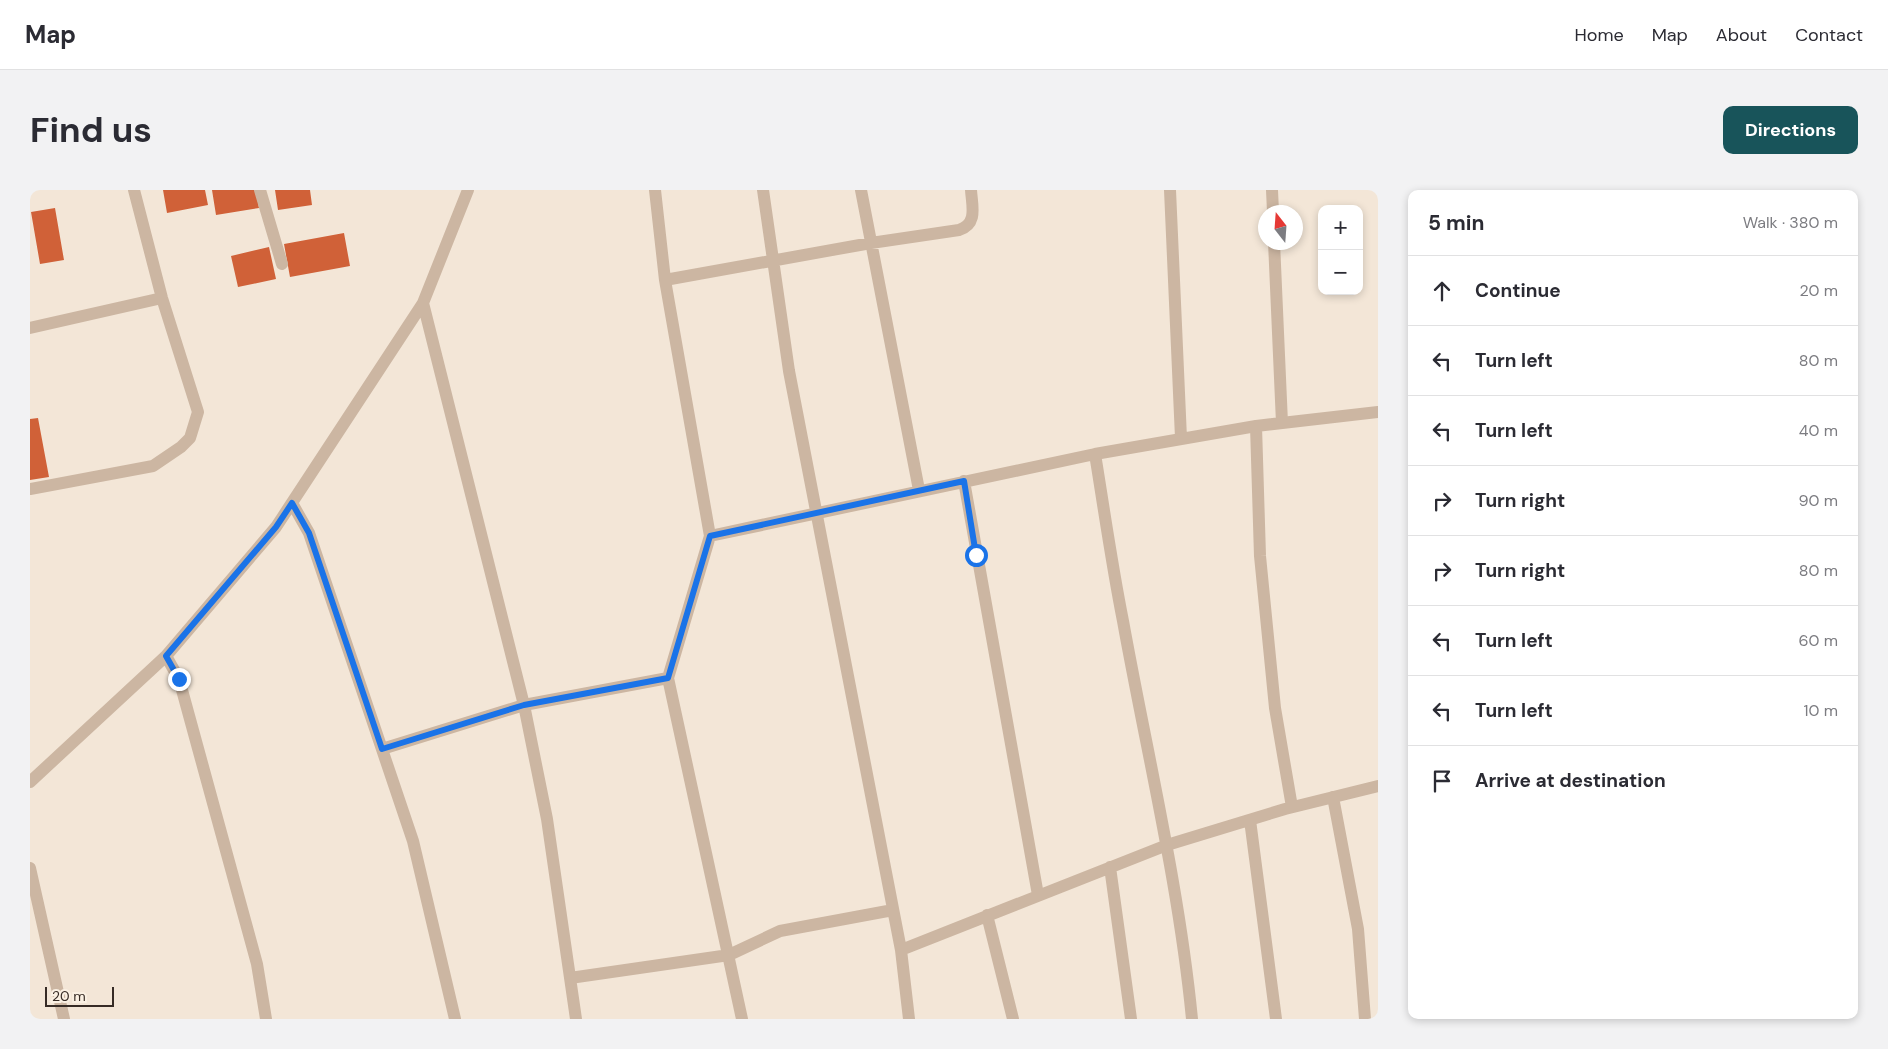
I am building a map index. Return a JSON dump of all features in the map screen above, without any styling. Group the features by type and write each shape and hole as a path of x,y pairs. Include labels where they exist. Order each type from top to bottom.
{"street":[{"path":"30,489 153,466 181,448 190,438 198,412 162,298 134,190"},
{"path":"260,190 282,264"},
{"path":"30,782 166,656 276,527 423,303 468,190"},
{"path":"655,190 665,280 710,536 668,678 742,1019"},
{"path":"763,190 789,372 901,950 909,1019"},
{"path":"861,190 919,490"},
{"path":"665,280 871,243 967,228 973,214 970,190"},
{"path":"1170,190 1181,438"},
{"path":"1272,190 1273,205"},
{"path":"1274,250 1282,423"},
{"path":"30,328 162,298"},
{"path":"423,303 524,705 547,819 576,1019"},
{"path":"710,536 919,490 1181,438 1256,426 1378,412"},
{"path":"1256,426 1260,556 1275,708 1292,807"},
{"path":"1095,454 1123,621 1167,845 1187,971 1192,1019"},
{"path":"964,481 1038,895"},
{"path":"292,503 309,533 412,842 455,1019"},
{"path":"166,656 179,679 187,707 257,964 266,1019"},
{"path":"382,749 524,705 668,678"},
{"path":"901,950 1167,845 1292,807 1378,786"},
{"path":"1333,797 1358,929 1365,1019"},
{"path":"1250,820 1276,1019"},
{"path":"1110,867 1131,1019"},
{"path":"30,868 64,1019"},
{"path":"570,978 729,955 780,931 893,910"},
{"path":"987,915 1013,1019"}],"building":[{"path":"163,190 205,190 208,205 167,213"},
{"path":"212,190 256,190 259,208 216,215"},
{"path":"275,190 310,190 312,205 278,210"},
{"path":"55,208 64,260 40,264 31,212"},
{"path":"344,233 350,266 290,277 284,244"},
{"path":"269,247 276,279 238,287 231,256"},
{"path":"38,418 49,477 30,480 30,419"}],"route":[{"path":"179,679 166,656 276,527 292,503 309,533 382,749 524,705 668,678 710,536 964,481 976,555"}]}
